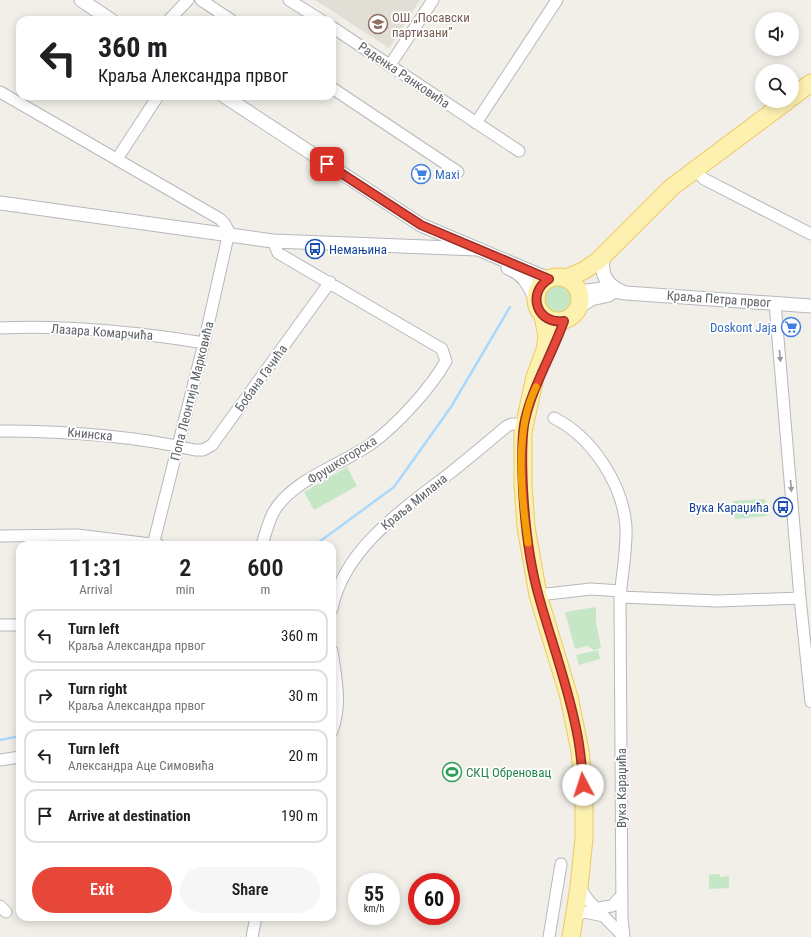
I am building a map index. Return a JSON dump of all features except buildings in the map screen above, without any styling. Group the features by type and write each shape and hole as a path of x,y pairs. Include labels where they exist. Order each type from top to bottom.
{"main road":[{"path":"799,92 811,84"},
{"path":"570,937 579,887 584,838 584,790 576,728 558,656 538,595 525,521 522,457 524,424 529,400 547,336 543,316 538,309 536,300 541,285 558,278 583,271 601,258 655,202 694,169 777,108"},
{"path":"543,316 553,321 564,321 573,316 579,297 601,258"},
{"path":"558,278 576,286 579,297"},
{"path":"529,400 541,377 564,321"}],"street":[{"path":"81,0 105,16"},
{"path":"173,16 188,0"},
{"path":"201,0 225,16"},
{"path":"289,0 314,16"},
{"path":"390,65 433,0"},
{"path":"476,123 557,0"},
{"name":"Раденка Ранковића","path":"336,30 519,151"},
{"path":"336,91 458,172"},
{"path":"0,92 220,219 227,227 229,236"},
{"path":"116,159 155,100"},
{"path":"230,100 421,225 477,249 558,278"},
{"path":"694,169 704,179 811,234"},
{"path":"0,203 229,236 275,247 477,249"},
{"path":"421,225 427,235 427,248"},
{"name":"Попа Леонтија Марковића","path":"156,541 229,236"},
{"path":"275,247 330,282"},
{"path":"460,249 519,273 528,283 536,300"},
{"path":"601,258 602,268 606,280 613,287 626,293"},
{"name":"Фрушкогорска","path":"263,541 273,514 280,503 301,485 370,444 389,430 434,381 446,361 442,349 330,282"},
{"name":"Бобана Гачића","path":"179,446 195,450 203,450 212,446 330,282"},
{"name":"Краља Петра првог","path":"579,297 591,299 601,296 626,293 811,306"},
{"path":"775,303 800,598 811,702"},
{"name":"Лазара Комарчића","path":"0,328 24,327 103,330 150,334 204,343"},
{"name":"Вука Караџића","path":"554,418 581,436 596,453 619,499 626,528 620,594 622,895 624,937"},
{"name":"Краља Милана","path":"336,590 352,563 382,528 507,426 512,424 524,424"},
{"name":"Книнска","path":"0,431 95,434 179,446"},
{"path":"0,536 77,535 124,541"},
{"path":"538,595 591,589 620,594 718,601 800,598"},
{"path":"0,625 16,624"},
{"path":"336,682 338,697 336,714"},
{"path":"0,760 16,758"},
{"path":"549,937 561,864"},
{"path":"579,887 589,901 624,937"},
{"path":"574,917 584,912 601,912 612,906 622,895"},
{"path":"252,937 255,921"}],"shaded area":[{"name":"ОШ „Посавски партизани”","path":"315,0 420,0 389,48"}],"green space":[{"path":"556,284 562,284 571,288 575,300 571,312 562,316 556,316 547,312 543,303 543,297 547,288"},
{"path":"347,467 357,486 314,510 304,492"},
{"path":"765,499 767,516 735,519 733,501"},
{"path":"596,607 596,622 601,648 594,650 587,646 575,649 565,612"},
{"path":"598,650 600,659 579,665 576,655"},
{"path":"720,874 720,877 729,876 729,888 709,889 709,875"}],"waterway":[{"path":"320,541 394,487 451,407 510,307"},
{"path":"0,740 16,737"}],"slow traffic":[{"path":"528,543 524,509 522,445 524,424 529,400 536,387"}],"place":[{"name":"ОШ „Посавски партизани”","path":"378,24"},
{"name":"Maxi","path":"421,174"},
{"name":"Немањина","path":"315,249"},
{"name":"Doskont Jaja","path":"791,327"},
{"name":"Вука Караџића","path":"783,507"},
{"name":"СКЦ Обреновац","path":"452,772"}],"route":[{"path":"327,164 421,225 512,262 549,279 541,285 538,290 536,295 536,305 540,313 548,320 558,322 564,321 541,377 529,400 524,424 522,451 524,509 530,554 538,595 558,656 576,728 583,785"}]}
